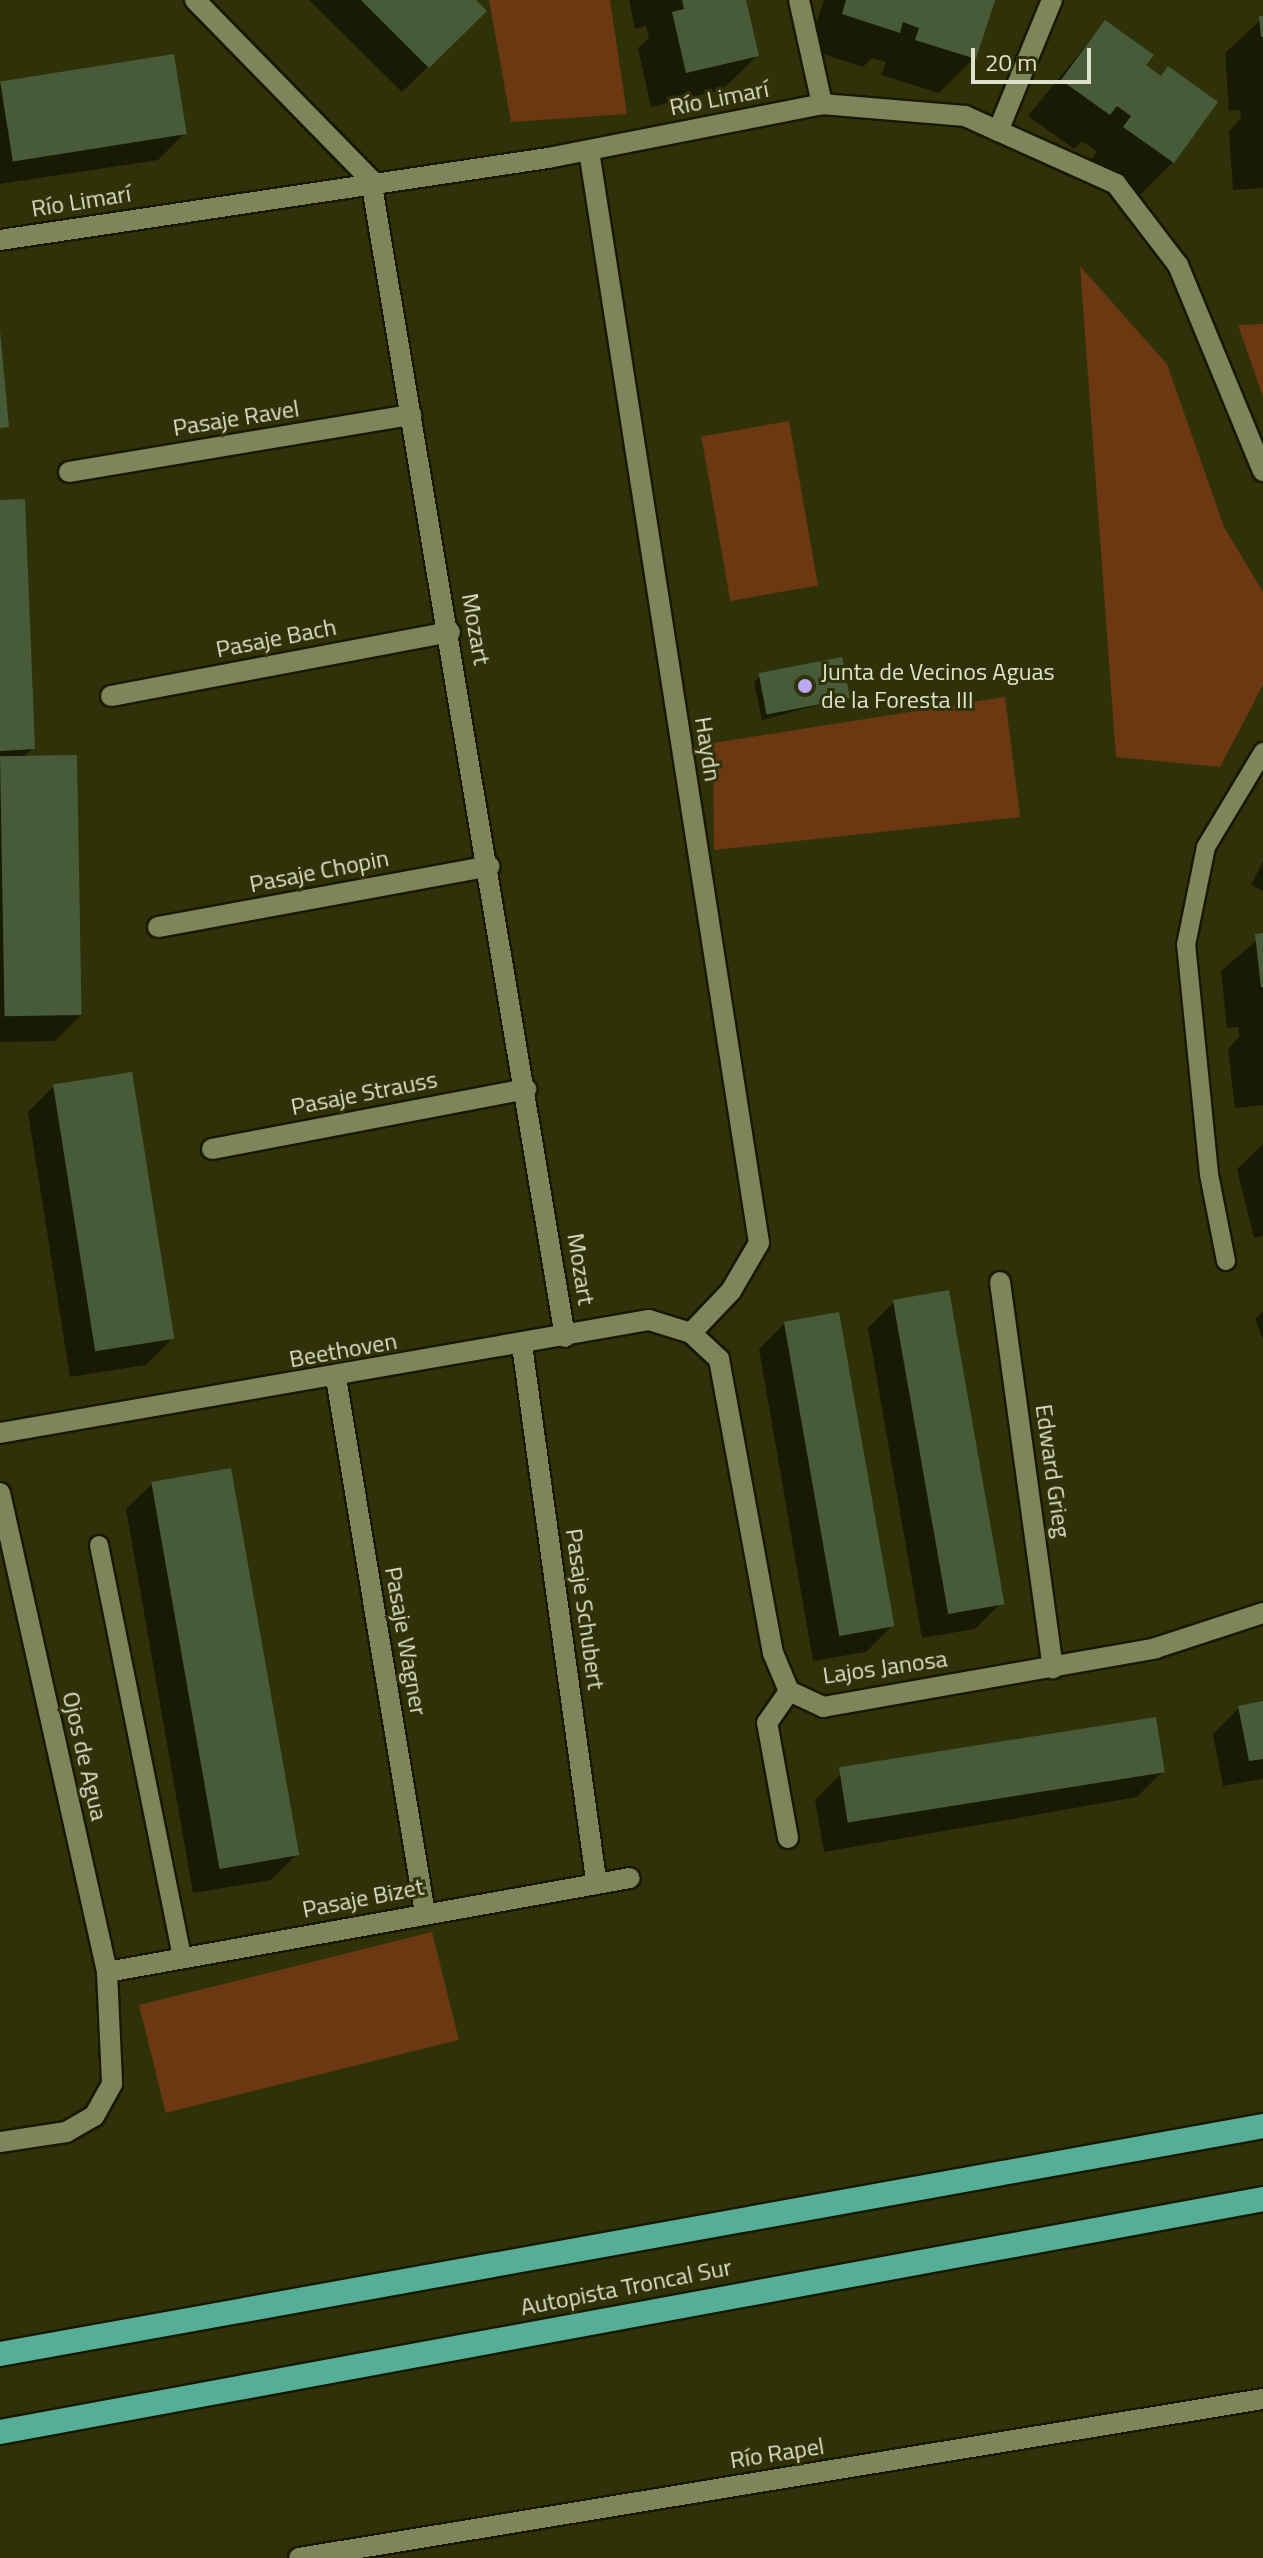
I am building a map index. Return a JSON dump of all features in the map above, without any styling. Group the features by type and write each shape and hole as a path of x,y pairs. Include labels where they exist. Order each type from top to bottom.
{"highway":[{"name":"Autopista Troncal Sur","path":"0,2354 1263,2126"},
{"name":"Autopista Troncal Sur","path":"0,2432 1263,2199"}],"street":[{"path":"195,0 371,180"},
{"path":"799,0 822,104"},
{"path":"998,131 1052,0"},
{"name":"Río Limarí","path":"0,240 371,180 589,151 822,104 965,116 1116,184 1178,265 1263,471"},
{"name":"Haydn","path":"589,151 759,1243 731,1291 691,1333"},
{"name":"Mozart","path":"371,180 450,632 565,1337"},
{"name":"Pasaje Ravel","path":"69,472 411,415"},
{"name":"Pasaje Bach","path":"111,696 450,632"},
{"name":"Pasaje Chopin","path":"158,927 489,866"},
{"name":"Pasaje Strauss","path":"212,1149 526,1089"},
{"name":"Edward Grieg","path":"1000,1282 1053,1668"},
{"name":"Beethoven","path":"0,1433 336,1378 649,1320 691,1333"},
{"name":"Lajos Janosa","path":"691,1333 719,1359 773,1653 789,1691 823,1707 1053,1668 1204,1637 1263,1613"},
{"name":"Pasaje Schubert","path":"522,1345 596,1880"},
{"name":"Pasaje Wagner","path":"336,1378 425,1913"},
{"name":"Ojos de Agua","path":"0,1493 107,1972 112,2033 112,2084 94,2116 66,2132 0,2142"},
{"path":"788,1838 767,1723 789,1691"},
{"name":"Pasaje Bizet","path":"107,1972 596,1880 630,1878"},
{"name":"Río Rapel","path":"299,2558 1263,2399"}],"lane":[{"path":"1226,1261 1209,1174 1186,945 1206,847 1263,752"},
{"path":"99,1545 182,1958"}],"shaded area":[{"path":"489,0 610,0 627,114 511,122"},
{"path":"1080,266 1167,364 1224,527 1263,592 1263,685 1220,767 1116,757"},
{"path":"1263,324 1263,397 1238,325"},
{"path":"789,421 818,585 730,601 701,436"},
{"path":"1005,697 1020,817 714,850 713,743"},
{"path":"432,1932 459,2040 166,2113 139,2005"}],"building":[{"path":"361,0 476,0 487,11 429,68"},
{"path":"682,0 746,0 759,56 686,73 672,12 684,9"},
{"path":"846,0 995,0 976,59 915,40 919,28 903,22 900,33 842,14"},
{"path":"1259,16 1263,16 1263,37 1261,37"},
{"path":"1105,20 1154,55 1146,65 1161,76 1168,66 1218,102 1174,163 1123,127 1131,116 1117,106 1110,115 1061,80"},
{"path":"174,54 187,134 13,162 0,82"},
{"path":"0,331 9,427 0,428"},
{"path":"25,499 35,749 0,751 0,500"},
{"name":"Junta de Vecinos Aguas de la Foresta III","path":"842,657 850,698 767,714 759,673"},
{"path":"77,755 82,1015 5,1016 0,756"},
{"path":"1263,933 1263,987 1261,987 1255,934"},
{"path":"132,1072 174,1339 95,1351 53,1085"},
{"path":"949,1290 1004,1604 948,1614 893,1300"},
{"path":"839,1312 894,1626 839,1636 784,1322"},
{"path":"231,1468 299,1855 219,1869 151,1482"},
{"path":"1263,1701 1263,1759 1249,1761 1238,1706"},
{"path":"1156,1717 1165,1772 848,1823 839,1767"}],"place":[{"name":"Junta de Vecinos Aguas de la Foresta III","path":"805,686"}]}
